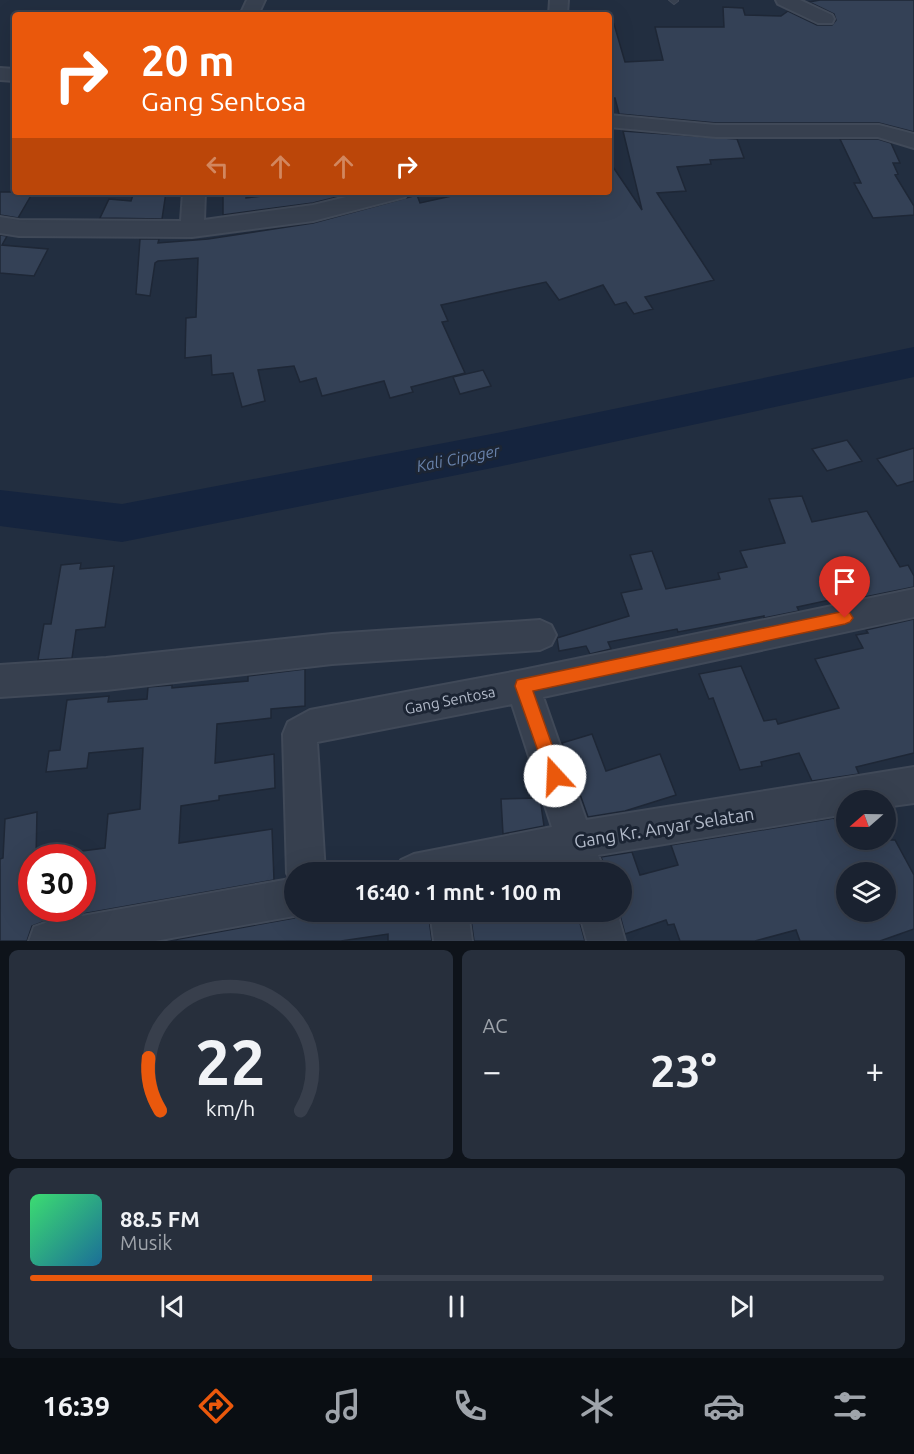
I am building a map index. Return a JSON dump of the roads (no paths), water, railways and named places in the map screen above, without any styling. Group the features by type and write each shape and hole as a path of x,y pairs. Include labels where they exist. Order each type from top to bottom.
{"street":[{"path":"785,0 825,19"},
{"path":"612,121 716,131 879,131 914,141"},
{"path":"192,229 194,195"},
{"path":"0,225 19,228 192,229 313,213 380,195"},
{"name":"Gang Sentosa","path":"306,862 300,734 310,727 523,686 914,603"},
{"path":"0,681 86,676 332,649 540,635"},
{"path":"523,686 582,857"},
{"name":"Gang Kr. Anyar Selatan","path":"529,862 582,857 914,785"},
{"path":"48,941 284,899"},
{"path":"450,922 453,941"},
{"path":"601,922 606,941"}],"waterway":[{"name":"Kali Cipager","path":"0,508 122,523 502,449 914,362"}]}
